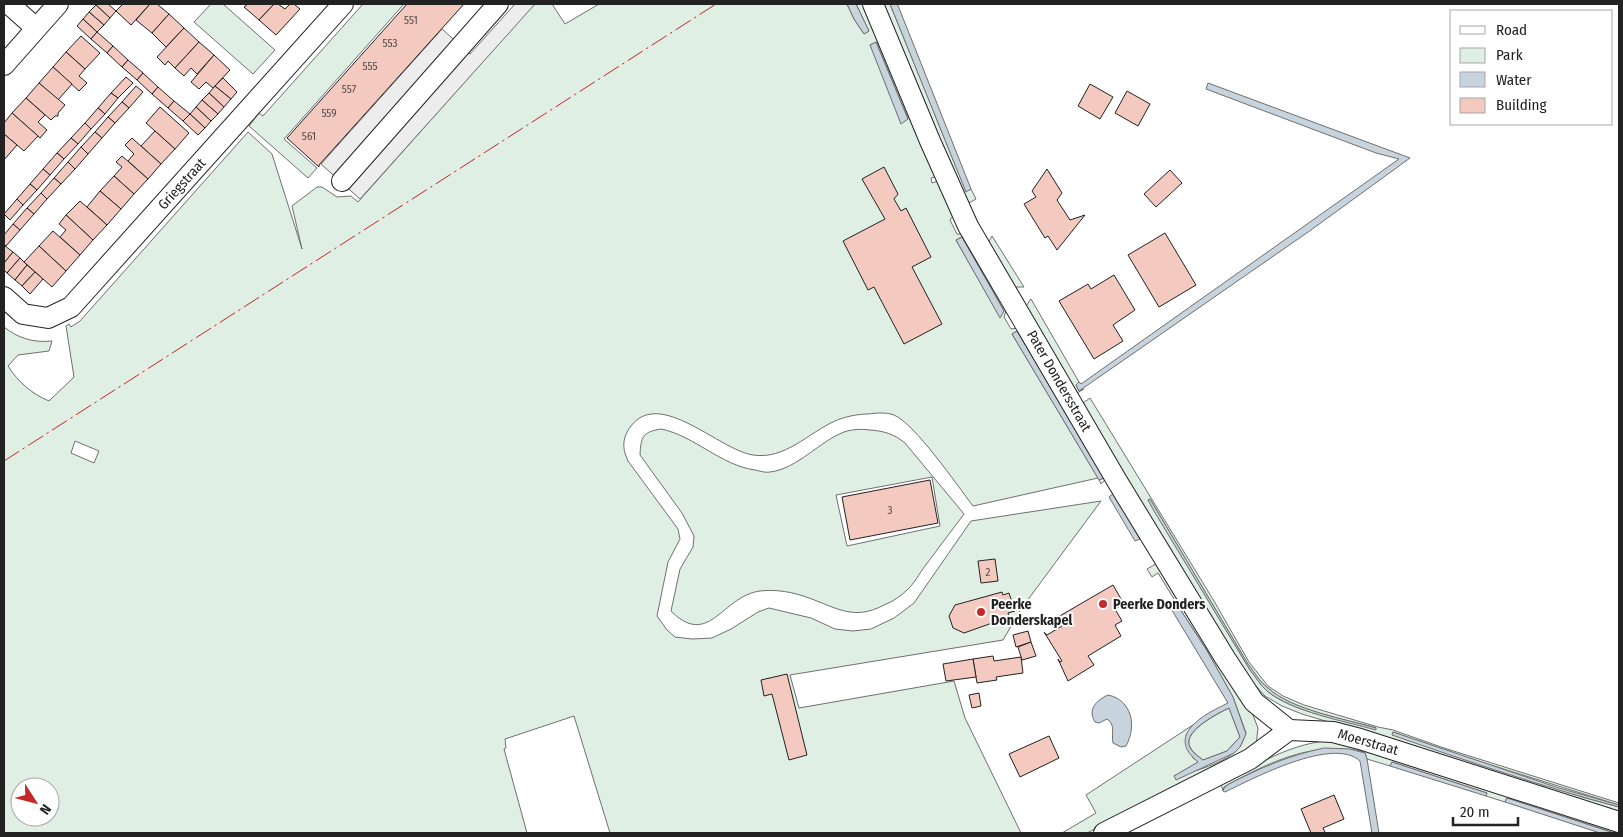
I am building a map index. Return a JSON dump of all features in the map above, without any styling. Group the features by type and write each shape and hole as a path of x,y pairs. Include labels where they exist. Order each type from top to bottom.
{"street":[{"path":"9,4 36,28"},
{"path":"4,65 58,4"},
{"name":"Griegstraat","path":"4,297 23,314 48,318 70,307 344,4"},
{"path":"342,181 498,4"},
{"name":"Pater Dondersstraat","path":"874,4 930,141 968,226 1117,481 1225,658 1254,702 1289,730"},
{"path":"1104,833 1250,759 1289,730"},
{"name":"Moerstraat","path":"1289,730 1333,732 1351,736 1619,822"}],"green space":[{"path":"211,4 223,4 275,50 253,74 194,22"},
{"path":"363,4 404,4 284,139 317,168 308,178 249,126 259,113 263,116"},
{"path":"534,4 552,4 565,24 599,4 847,4 864,34 869,31 856,4 863,4 936,177 931,178 932,183 938,181 953,216 950,220 957,234 963,234 1006,311 1004,317 1011,329 1017,328 1106,479 1101,484 1099,480 1104,478 1017,331 1012,334 1098,478 973,506 913,430 894,415 884,413 851,416 839,420 825,426 786,450 765,455 753,455 739,451 690,424 673,417 658,414 643,416 628,430 624,443 625,452 628,461 678,529 680,539 668,562 657,616 667,630 675,637 692,639 712,638 731,629 758,612 769,608 811,618 835,629 853,631 871,629 894,618 914,603 971,521 1101,501 1021,609 1003,640 790,675 799,708 954,681 965,718 1021,833 610,833 574,716 505,739 506,748 504,749 527,833 4,833 4,327 26,339 52,341 49,351 18,355 8,366 26,387 49,401 74,377 66,326 69,324 71,327 80,321 248,132 272,154 302,249 292,206 317,187 322,187 337,197 351,196 358,202","holes":["876,42 908,119 870,45","962,237 1004,311 1000,317 956,240","75,441 99,451 94,463 71,453"]},
{"path":"883,4 890,4 966,191 971,189 976,199 967,204"},
{"path":"992,236 1024,287 1014,287 988,243"},
{"path":"1031,299 1079,382 1076,385 1079,391 1084,389 1077,393 1026,306"},
{"path":"1090,398 1249,662 1268,686 1283,696 1304,705 1393,730 1619,803 1619,805 1462,756 1393,732 1392,734 1582,797 1619,807 1619,815 1302,714 1282,706 1265,696 1246,675 1083,403","holes":["1150,499 1248,664 1265,686 1278,696 1319,713 1376,728 1304,710 1278,699 1267,691 1250,670 1148,500"]},
{"path":"661,429 685,438 719,457 742,467 766,472 790,466 844,432 860,429 884,432 897,437 905,443 964,514 910,588 893,601 873,610 864,612 846,611 797,594 766,590 747,595 706,623 696,625 684,621 671,611 680,569 693,547 694,536 682,513 640,455 644,436","holes":["932,477 940,526 847,546 836,495"]},
{"path":"1159,562 1251,710 1258,728 1256,746 1087,833 1062,833 1096,813 1086,795 1199,721 1186,735 1193,758 1199,762 1174,776 1199,770 1226,758 1239,748 1246,733 1233,697 1206,649 1176,603 1170,607 1169,602 1174,599 1158,573 1152,577 1147,569"},
{"path":"1229,708 1240,737 1227,751 1203,760 1192,750 1189,745 1189,739 1197,728"},
{"path":"1335,740 1619,829 1619,833 1507,798 1505,802 1486,796 1487,793 1392,762 1390,766 1367,759 1365,753 1354,750 1327,749 1297,754 1256,770 1224,787 1223,791 1221,784 1276,755 1305,745"}],"shaded area":[{"path":"515,4 535,4 360,199 321,164 442,29 470,54"}],"water":[{"path":"847,4 856,4 869,31 864,34"},
{"path":"890,4 897,4 899,8 971,189 966,192"},
{"path":"876,42 908,119 901,124 870,45"},
{"path":"1208,83 1410,158 1311,230 1079,391 1076,385 1079,382 1081,384 1399,159 1376,153 1206,89"},
{"path":"962,237 1004,311 1000,318 956,240"},
{"path":"1017,331 1105,477 1099,480 1012,334"},
{"path":"1114,493 1140,539 1135,541 1109,497"},
{"path":"1150,499 1248,664 1262,683 1278,696 1305,708 1376,728 1376,730 1290,705 1265,689 1250,670 1154,511 1148,500"},
{"path":"1176,603 1206,649 1233,697 1246,734 1240,747 1234,753 1176,780 1174,776 1198,762 1189,752 1185,743 1186,735 1191,727 1208,713 1228,703 1170,607","holes":["1229,708 1240,737 1227,751 1203,760 1193,752 1189,745 1189,739 1197,728 1210,718"]},
{"path":"1108,695 1122,702 1130,715 1131,730 1126,746 1121,747 1113,743 1110,721 1107,719 1099,723 1095,722 1093,717 1094,706"},
{"path":"1393,732 1559,788 1619,805 1619,807 1477,764 1392,735"},
{"path":"1324,748 1350,749 1365,753 1379,833 1372,833 1360,761 1348,755 1331,753 1292,762 1225,792 1223,791 1229,784 1264,767 1299,754"},
{"path":"1392,762 1487,793 1486,796 1390,766"},
{"path":"1507,798 1614,833 1600,833 1505,802"}],"building":[{"path":"97,4 108,4 116,11 110,18"},
{"path":"123,4 150,4 131,25 116,11"},
{"path":"150,4 157,4 169,14 152,33 136,20"},
{"path":"248,4 274,4 259,20 244,7"},
{"path":"274,4 278,4 285,9 290,4 294,4 300,9 276,35 259,20"},
{"path":"407,4 464,4 319,167 287,138"},
{"path":"96,5 110,18 104,25 89,12"},
{"path":"89,12 104,25 97,32 83,19"},
{"path":"169,14 184,28 166,47 152,33"},
{"path":"83,19 97,32 91,39 77,26"},
{"path":"184,28 199,42 175,68 168,61 165,65 157,57"},
{"path":"97,32 113,46 107,53 91,39"},
{"path":"81,36 100,53 85,69 66,52"},
{"path":"199,42 214,55 197,74 191,68 184,76 175,68"},
{"path":"113,46 128,60 122,67 107,53"},
{"path":"66,52 85,69 79,76 87,83 79,91 53,67"},
{"path":"214,55 230,70 213,88 206,82 199,89 191,82"},
{"path":"128,60 143,73 137,80 122,67"},
{"path":"53,67 72,84 58,100 39,83"},
{"path":"143,73 158,87 152,94 137,80"},
{"path":"126,77 133,83 118,98 111,93"},
{"path":"223,78 237,92 231,99 215,86"},
{"path":"39,83 65,105 58,113 58,116 51,120 26,98"},
{"path":"1090,84 1113,97 1100,119 1078,106"},
{"path":"136,86 143,92 129,108 122,102"},
{"path":"215,86 231,99 224,107 209,93"},
{"path":"158,87 174,101 168,108 152,94"},
{"path":"1127,91 1150,104 1138,126 1115,113"},
{"path":"111,93 118,98 105,114 98,108"},
{"path":"209,93 224,107 218,114 202,100"},
{"path":"26,98 45,115 38,122 47,130 40,138 12,113"},
{"path":"202,100 218,114 211,121 196,107"},
{"path":"174,101 190,114 183,121 168,108"},
{"path":"122,102 129,108 115,123 108,117"},
{"path":"160,107 189,133 175,149 146,123"},
{"path":"196,107 211,121 205,128 190,114"},
{"path":"98,108 105,114 91,129 85,123"},
{"path":"12,113 38,136 24,151 4,134 4,123"},
{"path":"190,114 205,128 198,135 183,121"},
{"path":"108,117 115,123 102,138 95,132"},
{"path":"85,123 91,129 78,144 71,138"},
{"path":"155,131 175,149 161,164 141,146"},
{"path":"95,132 102,138 88,154 81,147"},
{"path":"4,134 17,145 4,160"},
{"path":"71,138 78,144 64,159 57,153"},
{"path":"132,138 161,164 148,179 128,161 134,154 125,145"},
{"path":"81,147 88,154 75,169 68,162"},
{"path":"57,153 64,159 50,175 43,169"},
{"path":"122,156 148,179 134,194 114,176 122,167 116,162"},
{"path":"68,162 75,169 61,184 54,178"},
{"path":"884,167 898,194 894,199 901,211 906,208 931,257 912,267 942,324 904,344 874,287 868,290 843,241 885,219 862,179"},
{"path":"43,169 50,175 37,190 30,184"},
{"path":"1047,169 1062,193 1057,200 1070,220 1085,215 1057,250 1048,236 1045,238 1024,204 1036,197 1032,191"},
{"path":"1170,170 1182,183 1156,207 1144,194"},
{"path":"114,176 134,194 121,209 100,191"},
{"path":"54,178 61,184 47,199 41,193"},
{"path":"30,184 37,190 23,205 17,199"},
{"path":"100,191 121,209 107,225 87,207"},
{"path":"41,193 47,199 34,214 27,208"},
{"path":"17,199 23,205 10,220 4,214"},
{"path":"80,201 107,225 93,240 66,215"},
{"path":"27,208 34,214 20,230 13,224"},
{"path":"66,215 93,240 80,255 60,237 66,230 59,224"},
{"path":"13,224 20,230 6,246 4,244 4,235"},
{"path":"53,231 80,255 66,271 39,246"},
{"path":"1165,233 1196,285 1159,307 1128,255"},
{"path":"5,246 13,252 4,263 4,248"},
{"path":"39,246 66,271 52,287 24,262"},
{"path":"13,252 20,258 7,273 4,270 4,263"},
{"path":"20,258 27,265 15,280 7,273"},
{"path":"27,265 35,272 22,286 15,280"},
{"path":"35,272 43,279 30,294 22,286"},
{"path":"1114,275 1135,310 1113,325 1123,341 1094,359 1059,301 1088,284 1091,289"},
{"path":"930,480 938,523 850,540 842,497"},
{"path":"995,559 998,581 981,583 978,561"},
{"path":"1113,585 1124,604 1115,609 1122,621 1115,625 1121,636 1088,656 1094,665 1068,681 1058,659 1060,662 1062,661 1044,632 1047,635 1062,626 1058,617"},
{"name":"Peerke Donderskapel","path":"1002,592 1003,595 1009,593 1015,611 1008,613 1009,617 964,633 953,628 949,616 955,605"},
{"path":"1028,631 1031,642 1016,647 1013,635"},
{"path":"1031,642 1036,656 1022,660 1018,647"},
{"path":"993,656 994,661 1021,657 1023,673 996,677 997,680 977,683 973,659"},
{"path":"973,659 976,677 946,681 943,664"},
{"path":"787,674 807,755 789,760 772,694 764,696 761,680"},
{"path":"979,693 981,706 972,708 969,695"},
{"path":"1049,736 1059,758 1020,777 1009,754"},
{"path":"1334,795 1344,819 1323,828 1324,833 1311,833 1301,809"}],"power":[{"path":"4,461 716,4"}],"place":[{"name":"Peerke Donders","path":"1103,604"},
{"name":"Peerke Donderskapel","path":"981,612"}]}
